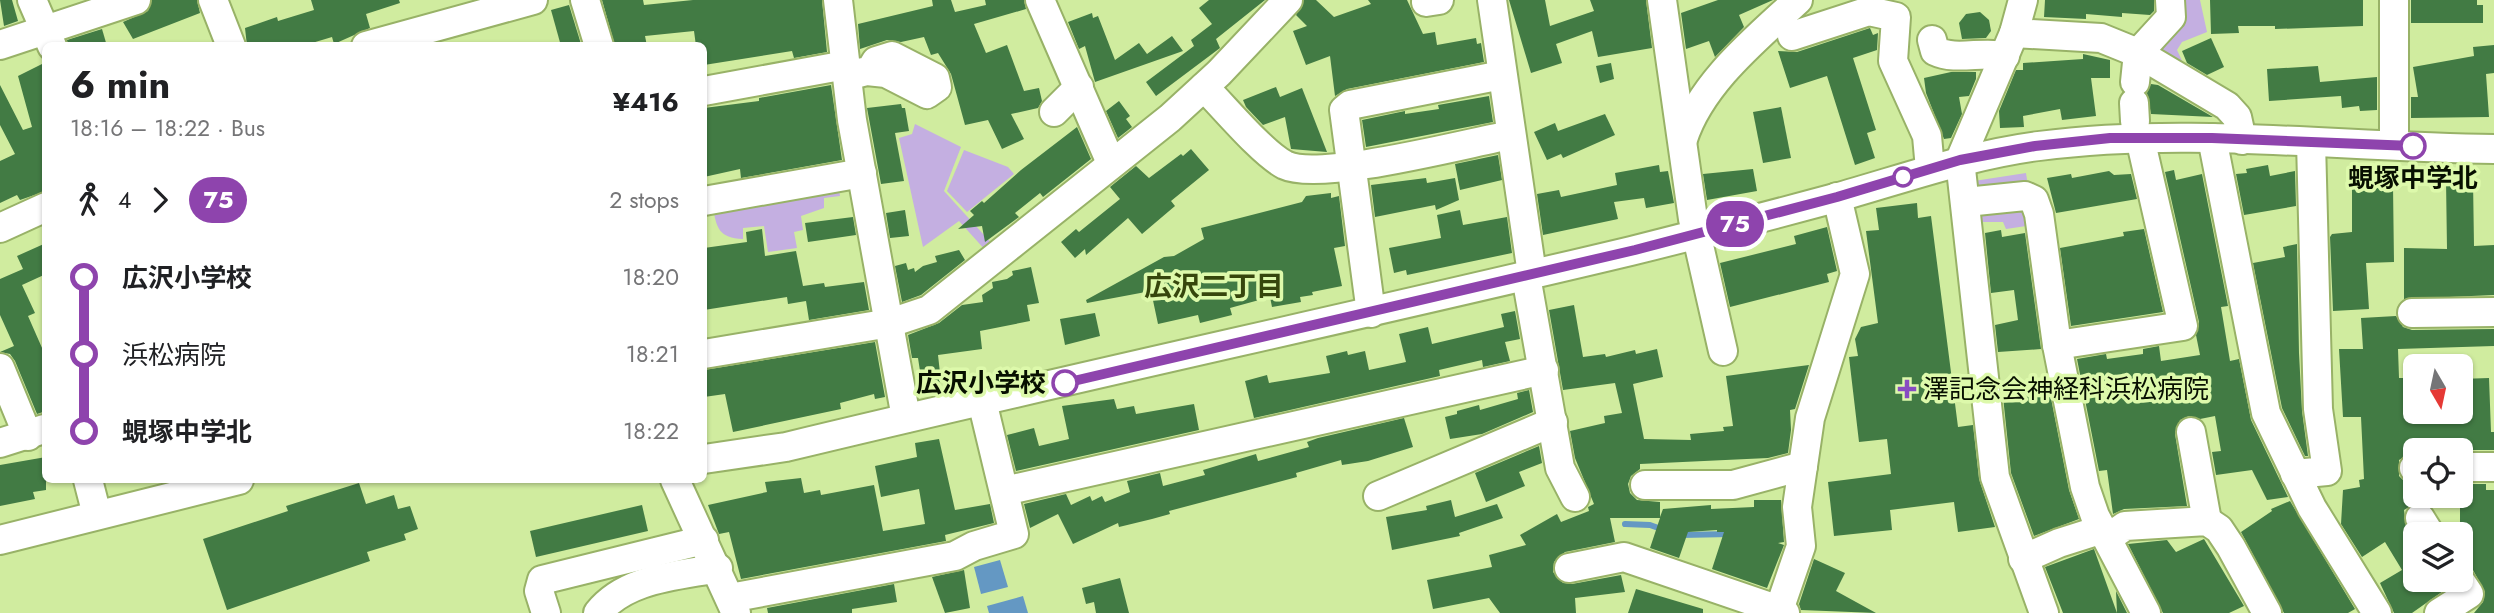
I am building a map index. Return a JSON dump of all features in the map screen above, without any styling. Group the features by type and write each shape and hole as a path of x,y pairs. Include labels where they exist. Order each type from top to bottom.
{"street":[{"path":"32,0 48,39"},
{"path":"213,0 229,42"},
{"path":"381,42 533,0"},
{"path":"585,0 598,42"},
{"path":"1040,0 1111,163"},
{"path":"707,354 890,323 929,310 1204,88 1288,0"},
{"path":"1492,0 1529,275 1560,468 1575,497"},
{"path":"1662,0 1684,139 1688,236 1699,314"},
{"path":"1684,139 1691,114 1710,88 1798,0"},
{"path":"2023,0 2009,45 1960,160 1995,477 2044,613"},
{"path":"2057,345 2183,326 2136,111 2138,53 2171,17 2170,0"},
{"path":"2394,0 2394,145"},
{"path":"0,45 48,39 129,1"},
{"path":"846,1 862,173 906,418"},
{"path":"1792,36 1869,11 1896,17 1893,61 1927,136 1930,169"},
{"path":"1932,40 1935,51 1946,56 1989,53 2009,45 2101,38 2138,53 2227,106 2237,117 2242,140"},
{"path":"707,91 854,71"},
{"path":"1371,313 1349,166 1343,113 1346,107 1502,75"},
{"path":"1054,112 1079,87"},
{"path":"1204,88 1284,164 1301,169 1349,166 1511,135"},
{"path":"707,459 786,447 1529,275 1837,197 1960,160 2035,146 2136,111 2212,138 2494,149"},
{"path":"2212,138 2266,413 2295,474 2377,613"},
{"path":"2295,474 2327,471 2318,409 2311,142"},
{"path":"707,200 862,173"},
{"path":"1966,202 2025,196 2034,200 2039,214 2057,345 2085,487 2105,534 2146,613"},
{"path":"1569,568 1624,557 1782,611 1801,546 1795,468 1855,274 1837,197"},
{"path":"0,228 42,210"},
{"path":"1688,236 1723,351"},
{"path":"2412,313 2494,312"},
{"path":"0,368 37,432 0,443"},
{"path":"1004,491 1544,370"},
{"path":"676,483 718,568 733,606 955,556 974,545 1014,534 982,401"},
{"path":"1378,496 1553,422"},
{"path":"2191,432 2207,521"},
{"path":"2473,467 2494,467"},
{"path":"1646,485 1733,485 1795,468"},
{"path":"89,483 97,516"},
{"path":"0,540 227,483"},
{"path":"2023,559 2059,543 2105,534 2125,526 2207,521 2218,529 2231,547 2267,613"},
{"path":"546,613 539,591 542,580 704,540"},
{"path":"598,613 620,592 636,585 718,568"},
{"path":"2439,613 2469,594 2468,592"}],"shaded area":[{"path":"2179,0 2200,0 2207,32 2182,42 2177,50 2185,67 2152,51"},
{"path":"915,124 961,147 944,191 994,246 987,252 959,221 923,247 899,138 912,134"},
{"path":"964,150 1008,167 1014,174 967,212 947,191"},
{"path":"2026,173 2028,186 1975,187 1974,181"},
{"path":"838,184 840,196 824,198 824,208 801,216 803,230 794,232 797,248 768,252 764,226 743,228 743,239 729,237 717,226 713,206"},
{"path":"2024,208 2033,225 2006,229 2003,222 1975,222 1973,214"}],"water":[{"path":"1000,560 1008,587 981,594 974,567"},
{"path":"1023,596 1028,613 989,613 987,606"}],"building":[{"path":"0,0 12,0 18,21 4,26"},
{"path":"152,0 197,0 200,13 133,39 123,22 148,11"},
{"path":"311,0 399,0 400,3 366,14 370,28 338,42 333,42 332,37 315,42 247,42 245,28 277,17 278,21 314,10"},
{"path":"602,0 643,0 644,5 693,0 822,0 827,52 794,58 792,51 707,65 707,42 695,42 694,31 645,36 646,42 614,42"},
{"path":"932,0 951,0 955,12 986,5 985,0 1024,0 1026,9 974,24 986,53 1007,45 1024,91 1039,88 1042,101 1038,108 1011,114 1024,139 1002,149 988,120 965,125 951,74 938,53 931,55 924,37 901,42 887,40 860,49 858,24 933,6"},
{"path":"1209,0 1265,0 1216,39 1220,48 1156,96 1146,82 1194,46 1191,40 1212,24 1199,8"},
{"path":"1304,0 1316,0 1334,17 1371,4 1368,0 1407,0 1423,34 1435,32 1437,45 1476,38 1477,44 1481,43 1484,62 1347,89 1335,96 1330,56 1306,65 1293,31 1307,26 1296,15"},
{"path":"1509,0 1545,0 1550,26 1594,11 1590,0 1646,0 1652,48 1598,57 1592,31 1556,44 1562,63 1531,73"},
{"path":"1718,0 1773,0 1739,15 1744,27 1715,57 1709,41 1686,49 1681,13"},
{"path":"2045,0 2154,0 2154,11 2150,15 2122,13 2122,17 2086,14 2086,19 2044,17"},
{"path":"2210,0 2363,0 2363,26 2275,29 2275,26 2238,26 2239,33 2211,34"},
{"path":"2411,0 2477,0 2477,5 2483,5 2483,23 2411,23"},
{"path":"569,5 580,42 560,42 551,10"},
{"path":"1980,12 1989,20 1991,31 1986,38 1962,39 1959,23 1966,14"},
{"path":"1092,13 1093,18 1098,16 1115,60 1139,43 1147,54 1172,36 1183,51 1095,82 1085,46 1079,49 1068,22"},
{"path":"1870,28 1873,35 1878,33 1877,50 1853,58 1876,130 1867,133 1875,158 1855,165 1827,76 1790,88 1778,51 1797,52"},
{"path":"102,29 106,42 67,42"},
{"path":"2211,38 2224,67 2207,75 2187,63 2182,51"},
{"path":"2494,45 2494,73 2486,74 2489,117 2411,118 2411,97 2418,97 2413,67 2474,56 2473,47"},
{"path":"2083,54 2110,60 2110,78 2091,78 2096,116 2062,120 2060,109 2023,116 2024,127 2000,128 1999,111 2016,70 2023,70 2023,63 2083,59"},
{"path":"1611,63 1614,79 1600,83 1596,66"},
{"path":"42,64 42,192 20,200 17,195 0,203 0,161 15,154 0,125 0,85 23,130 32,127 18,76"},
{"path":"2318,66 2320,82 2377,77 2377,110 2360,111 2359,106 2342,108 2341,96 2269,101 2267,69"},
{"path":"1951,72 1976,72 1976,79 1969,96 1959,97 1962,114 1951,138 1944,139 1926,93 1924,78"},
{"path":"2151,84 2158,85 2213,117 2151,114 2147,93"},
{"path":"831,85 842,160 741,178 740,169 707,176 707,108 759,101 759,98"},
{"path":"1276,87 1280,97 1302,88 1327,152 1291,149 1285,117 1263,125 1246,107 1243,100"},
{"path":"1489,96 1493,122 1366,147 1362,120 1405,111 1405,114 1439,109 1438,105"},
{"path":"1119,101 1130,116 1126,119 1132,127 1118,138 1106,111"},
{"path":"901,104 902,108 905,108 909,131 895,133 904,181 881,184 867,108"},
{"path":"1781,107 1791,158 1763,163 1753,112"},
{"path":"1605,114 1615,135 1563,158 1561,154 1547,160 1534,132 1555,123 1558,131"},
{"path":"1077,127 1091,159 1043,197 1040,193 1015,213 1019,217 985,242 982,226 958,229 974,215 970,211 982,201 984,203 1021,170"},
{"path":"1191,149 1209,170 1171,201 1175,206 1142,234 1128,218 1086,255 1085,249 1075,258 1061,242 1076,229 1079,232 1120,199 1110,187 1136,166 1149,178"},
{"path":"1498,155 1502,180 1460,190 1455,164"},
{"path":"1659,165 1660,172 1668,171 1674,203 1646,208 1644,198 1614,202 1618,219 1543,235 1537,194 1559,190 1561,197 1617,185 1615,173"},
{"path":"2268,165 2270,176 2295,171 2296,206 2244,215 2236,174 2247,173 2246,169"},
{"path":"1753,169 1757,191 1707,200 1703,174"},
{"path":"2174,170 2176,180 2202,174 2228,306 2221,307 2230,361 2239,359 2251,420 2288,497 2267,500 2252,470 2216,475 2212,452 2221,451 2215,416 2200,419 2189,416 2180,420 2175,434 2187,506 2124,509 2113,514 2107,470 2099,471 2077,359 2106,354 2107,359 2143,354 2143,349 2159,346 2161,361 2200,355 2196,335 2199,322 2165,172"},
{"path":"2109,171 2114,175 2131,174 2137,199 2056,213 2047,178 2071,174 2072,178"},
{"path":"2352,175 2374,175 2374,186 2393,186 2394,262 2366,263 2369,309 2333,311 2330,237 2332,234 2352,232"},
{"path":"1426,178 1427,183 1455,178 1459,200 1436,210 1435,205 1375,217 1371,185"},
{"path":"2446,180 2473,180 2474,246 2494,245 2494,295 2404,299 2404,248 2447,249"},
{"path":"1331,193 1331,198 1339,196 1345,246 1334,248 1342,286 1312,292 1313,295 1300,297 1301,302 1272,307 1270,297 1230,308 1232,315 1200,323 1198,315 1158,324 1151,291 1087,303 1086,300 1164,257 1174,256 1204,239 1201,228 1302,202 1306,196"},
{"path":"1917,203 1918,218 1931,216 1958,427 1973,425 1979,479 1995,527 1958,532 1954,502 1890,510 1892,530 1834,536 1828,482 1891,474 1887,439 1859,442 1849,357 1858,356 1855,339 1861,327 1878,323 1866,231 1879,230 1876,208"},
{"path":"905,210 909,236 890,238 886,213"},
{"path":"1460,210 1463,225 1507,217 1512,253 1407,275 1406,270 1394,273 1389,248 1441,238 1437,215"},
{"path":"853,217 856,235 808,242 805,223"},
{"path":"1827,227 1837,271 1827,274 1829,282 1730,307 1720,263 1796,244 1794,236"},
{"path":"762,229 765,256 796,251 803,286 824,283 825,287 864,282 869,310 809,320 806,301 788,304 787,297 707,310 707,248 747,242 746,232"},
{"path":"2144,229 2163,312 2071,326 2060,248 2124,236 2123,232"},
{"path":"2001,230 2002,237 2025,233 2041,349 1998,352 1995,325 2018,320 2014,290 1991,293 1985,233"},
{"path":"2297,244 2302,411 2308,456 2305,456 2282,408 2253,263 2285,257 2283,247"},
{"path":"42,245 42,276 22,285 35,313 28,316 42,348 42,412 37,414 15,361 10,354 0,352 14,346 0,315 0,279 23,269 17,256"},
{"path":"959,250 965,260 921,295 902,302 895,266 906,263 908,270 914,268 915,272 923,266 937,262 935,256"},
{"path":"1031,267 1039,303 1027,305 1030,321 980,331 982,349 938,355 941,382 922,384 918,358 912,358 908,335 939,323 962,305 983,302 982,295 993,288 992,282 1007,279 1013,275 1012,271"},
{"path":"1574,305 1583,357 1605,354 1606,357 1635,350 1636,354 1657,349 1663,377 1633,384 1644,439 1691,440 1690,434 1724,431 1723,427 1733,426 1726,376 1809,365 1795,409 1790,410 1788,453 1768,458 1640,464 1640,469 1631,476 1628,484 1630,493 1637,500 1660,502 1660,517 1663,509 1711,505 1711,509 1754,507 1754,500 1781,500 1784,542 1778,543 1784,545 1767,588 1712,569 1724,532 1688,532 1679,558 1650,548 1660,518 1610,518 1615,542 1565,552 1554,562 1553,572 1563,583 1572,584 1621,575 1625,592 1575,598 1576,613 1500,613 1489,598 1433,609 1427,580 1492,567 1489,555 1526,545 1520,535 1557,514 1561,522 1589,511 1588,507 1594,504 1575,458 1570,431 1605,423 1604,416 1622,413 1615,383 1563,390 1549,310"},
{"path":"1515,311 1520,339 1505,342 1510,361 1483,367 1482,360 1439,370 1440,376 1254,418 1245,381 1267,375 1269,383 1330,373 1326,356 1347,351 1348,355 1365,351 1369,370 1406,362 1399,334 1428,327 1432,344 1504,327 1501,314"},
{"path":"1095,313 1100,336 1065,345 1060,319"},
{"path":"2396,316 2403,327 2412,330 2494,329 2494,346 2398,349 2399,378 2403,378 2403,424 2473,424 2473,379 2489,378 2491,432 2494,432 2494,450 2473,450 2473,438 2403,438 2399,476 2403,480 2403,508 2407,508 2404,510 2406,522 2403,522 2403,592 2442,592 2412,613 2394,613 2380,583 2402,570 2385,542 2362,557 2341,524 2343,490 2360,487 2359,480 2364,479 2361,417 2343,417 2339,349 2363,349 2361,318"},
{"path":"875,342 885,397 875,399 874,394 840,403 841,409 733,432 725,394 707,397 707,370"},
{"path":"2047,378 2069,490 2079,519 2034,536 2011,473 2002,387"},
{"path":"1529,390 1533,412 1482,434 1450,439 1445,417 1479,405 1480,410 1518,399 1517,393"},
{"path":"1114,399 1117,409 1134,406 1136,414 1194,404 1199,430 1016,471 1007,435 1034,428 1039,446 1069,439 1062,406"},
{"path":"1404,418 1413,447 1368,461 1342,465 1341,460 1296,473 1297,477 1169,511 1170,514 1119,527 1118,523 1073,544 1058,514 1030,528 1024,504 1066,494 1071,505 1090,496 1092,501 1102,496 1105,502 1130,492 1127,481 1160,473 1163,486 1205,475 1203,470 1256,454 1258,461 1309,447 1307,442 1318,438"},
{"path":"939,439 955,510 990,504 994,523 945,535 946,541 741,579 729,532 719,534 708,505 767,492 765,482 801,478 804,493 820,490 821,495 874,485 883,531 925,524 919,489 881,497 875,466 917,457 915,443"},
{"path":"1539,446 1542,463 1519,472 1525,486 1486,502 1475,473"},
{"path":"42,458 42,483 46,483 46,490 33,492 35,499 0,506 0,465"},
{"path":"359,483 366,504 394,495 398,509 410,506 418,529 404,534 406,540 367,552 370,561 227,610 203,539 288,511 286,506"},
{"path":"2473,484 2486,484 2486,490 2494,490 2494,613 2474,613 2483,602 2485,592 2473,570 2473,522 2460,522 2460,508 2473,508"},
{"path":"1451,500 1455,517 1497,504 1503,518 1459,533 1460,536 1392,550 1386,517 1427,510 1426,506"},
{"path":"2290,501 2355,609 2348,613 2284,613 2241,532 2272,511 2271,509"},
{"path":"642,505 648,531 536,557 530,531"},
{"path":"2204,539 2244,606 2229,613 2163,613 2128,544 2167,540 2176,552"},
{"path":"2094,549 2117,613 2063,613 2045,567"},
{"path":"1814,559 1845,573 1836,591 1876,613 1801,610 1799,604"},
{"path":"964,570 970,608 945,613 932,577"},
{"path":"1120,578 1129,613 1096,613 1094,602 1086,604 1082,588"},
{"path":"894,584 897,602 852,609 852,613 768,613 767,608"},
{"path":"1636,589 1703,609 1703,613 1628,613"},
{"path":"2116,591 2127,613 2117,613"}],"waterway":[{"path":"1625,524 1650,525 1664,530"},
{"path":"1681,535 1730,534"}],"bus line":[{"name":"75","path":"1065,383 1635,250 1837,197 1960,160 2035,146 2110,138 2212,138 2413,146"}],"place":[{"name":"蜆塚中学北","path":"2413,146"},
{"name":"広沢小学校","path":"1065,383"},
{"name":"澤記念会神経科浜松病院","path":"1907,389"}],"district":[{"name":"広沢二丁目","path":"1214,286"}]}
